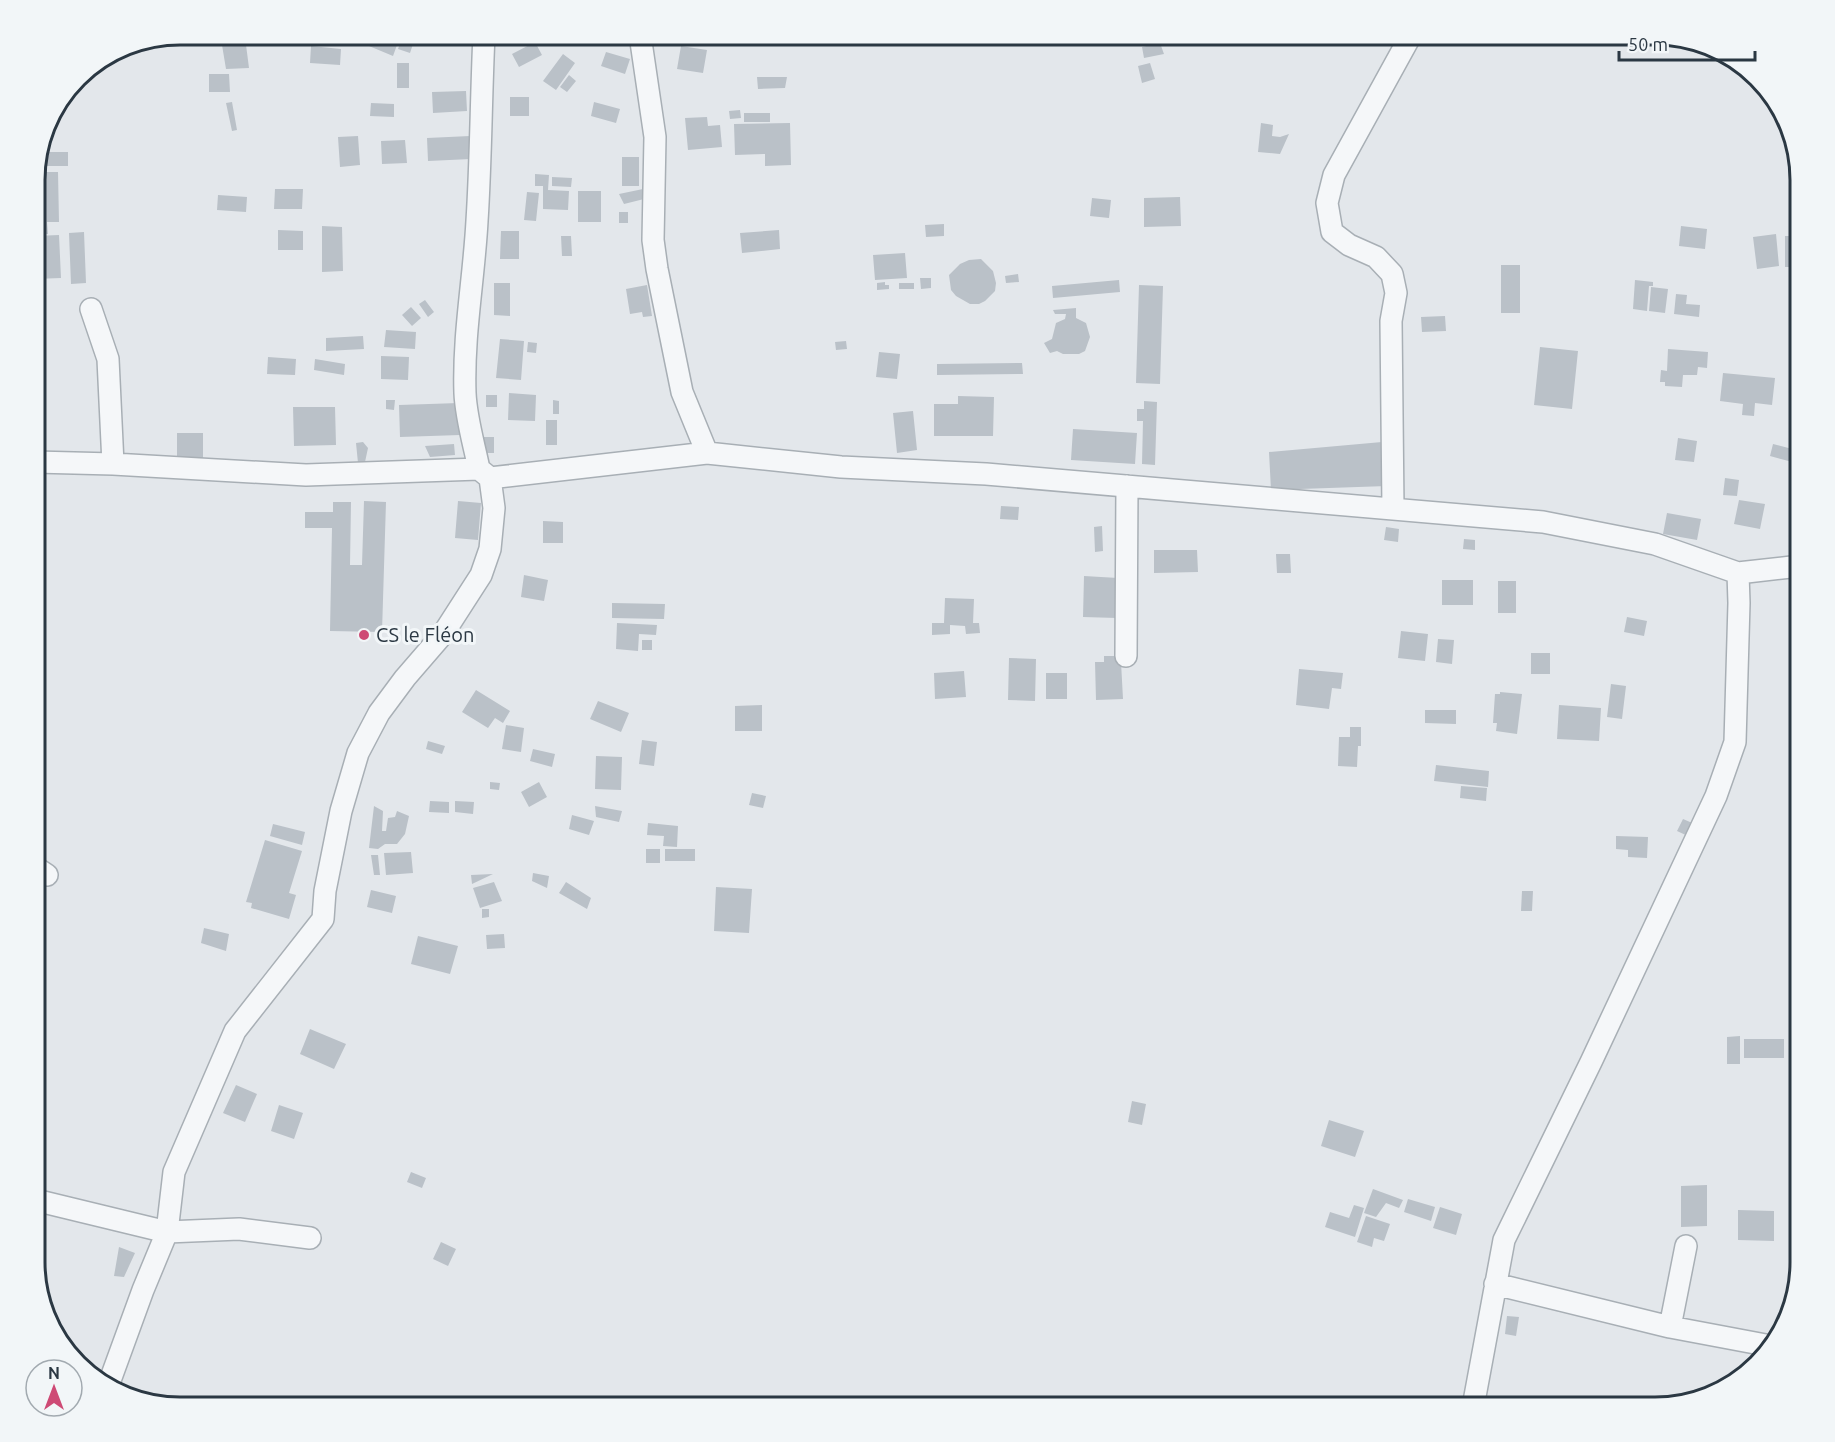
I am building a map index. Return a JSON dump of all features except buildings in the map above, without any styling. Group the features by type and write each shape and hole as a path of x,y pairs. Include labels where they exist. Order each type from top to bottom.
{"street":[{"path":"111,1378 167,1232 174,1173 235,1031 323,919 325,891 341,812 358,753 379,713 405,678 443,634 481,575 490,549 494,508 465,395 467,330 475,265 480,170 483,45"},
{"path":"642,45 655,137 652,240 682,392 707,453"},
{"path":"1393,509 1391,321 1396,293 1392,274 1376,257 1349,245 1332,232 1327,203 1334,176 1405,45"},
{"path":"91,309 108,359 112,464"},
{"path":"45,462 306,476 484,474 707,453 841,467 986,474 1543,522 1655,544 1738,573 1790,567"},
{"path":"1126,656 1127,486"},
{"path":"1475,1397 1504,1240 1591,1062 1716,796 1735,742 1738,573"},
{"path":"45,1202 167,1232 239,1229 310,1238"},
{"path":"1670,1327 1686,1246"},
{"path":"1495,1284 1670,1327 1762,1344"}],"place":[{"name":"CS le Fléon","path":"364,635"}]}
